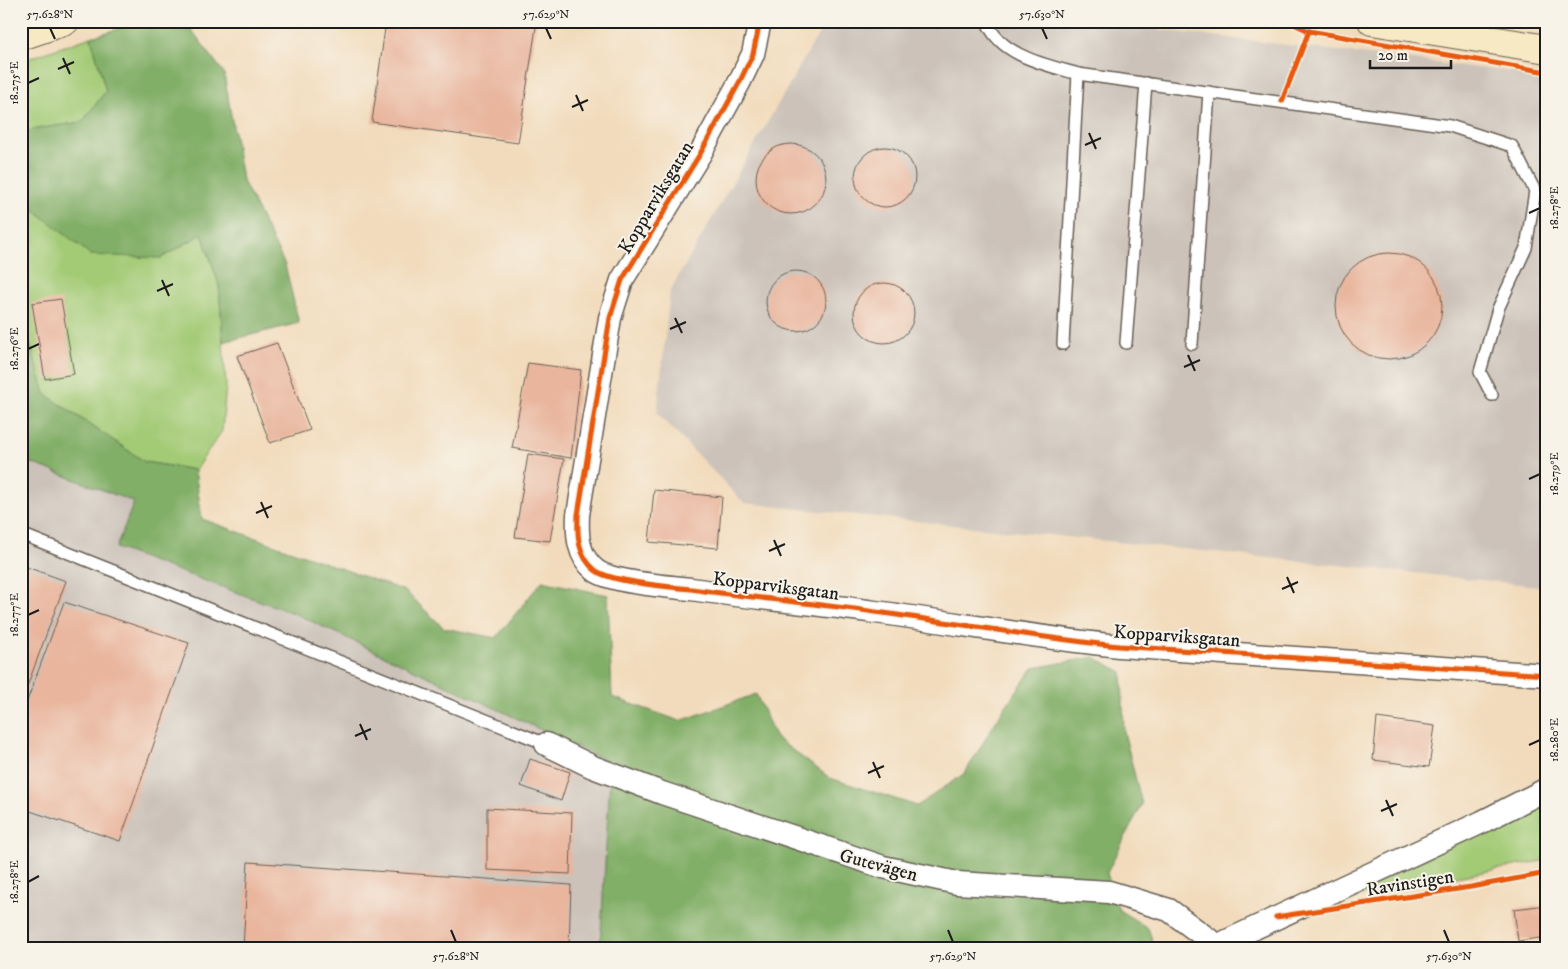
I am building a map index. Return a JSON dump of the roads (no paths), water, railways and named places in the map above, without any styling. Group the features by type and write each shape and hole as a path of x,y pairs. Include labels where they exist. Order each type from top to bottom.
{"main road":[{"path":"21,36 64,21"},
{"path":"1372,21 1547,49"}],"street":[{"name":"Kopparviksgatan","path":"760,21 752,54 739,83 700,154 622,280 610,318 578,515 577,535 582,554 596,572 622,580 751,598 875,612 1052,640 1547,675"},
{"name":"Gutevägen","path":"546,744 593,767 662,793 883,868 957,883 1109,892 1169,910 1214,946 1482,822 1547,788"}],"lane":[{"path":"987,21 1005,46 1034,61 1078,74 1450,126 1512,146 1535,191 1526,248 1498,309 1480,372 1492,395"},
{"path":"1063,344 1078,74"},
{"path":"1126,343 1146,83"},
{"path":"1192,344 1208,92"},
{"path":"21,534 546,744"}]}
